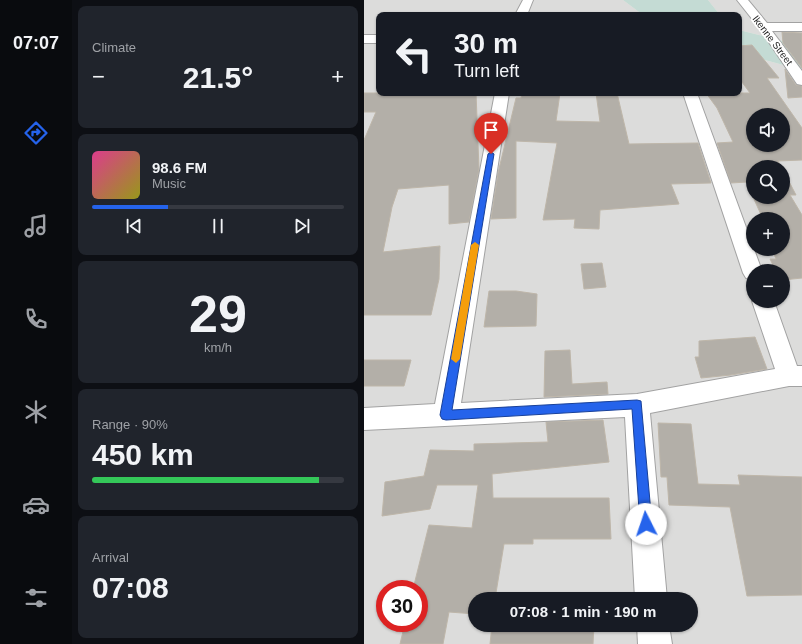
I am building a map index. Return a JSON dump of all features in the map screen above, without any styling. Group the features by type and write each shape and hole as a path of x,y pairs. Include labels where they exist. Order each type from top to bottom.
{"street":[{"path":"522,12 528,0"},
{"name":"Ikenne Street","path":"742,0 764,27 802,81"},
{"path":"764,27 802,27"},
{"path":"364,39 376,39"},
{"path":"446,415 501,96"},
{"path":"691,96 750,264"},
{"path":"364,419 637,404 796,376 766,308"},
{"path":"637,404 650,592"},
{"path":"654,632 655,644"}],"shaded area":[{"path":"364,0 623,0 639,12 376,12 376,96 742,96 742,54 802,70 802,644 364,644"},
{"path":"623,0 708,0 718,12 639,12"},
{"path":"708,0 802,0 802,46 742,31 742,12 718,12"},
{"path":"742,31 802,46 802,70 742,54"}],"building":[{"path":"782,32 802,33 802,68 783,43"},
{"path":"752,45 779,78 767,78 788,108 746,108 746,152 790,152 790,111 802,128 802,160 746,160 746,182 731,183 717,143 733,142 717,108 708,96 742,96 742,93 750,93 742,82 742,46"},
{"path":"785,69 796,85 802,86 802,97 788,98"},
{"path":"364,93 376,93 376,96 476,96 479,169 469,222 449,224 449,185 398,189 392,207 383,252 440,246 439,279 431,315 364,315 364,140 376,112 364,112"},
{"path":"521,96 560,96 556,121 600,122 596,96 618,96 629,144 698,143 711,183 671,184 679,204 600,210 599,229 574,228 575,219 543,220 557,143 516,141 516,218 491,219 498,173 516,98 521,98"},
{"path":"790,183 796,195 790,195"},
{"path":"790,195 802,215 802,278 790,279 790,264 772,264 770,259 776,259 775,256 790,256 790,212 760,212 756,204 790,204"},
{"path":"602,263 606,287 584,289 581,264"},
{"path":"489,291 516,291 537,294 536,326 484,327"},
{"path":"755,337 767,369 701,378 695,357 699,357 699,341"},
{"path":"570,350 572,384 607,382 608,394 544,397 545,351"},
{"path":"364,360 411,360 404,386 364,386"},
{"path":"603,420 609,462 492,474 493,498 609,498 611,539 533,539 533,544 504,544 496,592 468,592 468,613 449,612 443,644 400,644 403,632 428,632 428,580 415,580 429,525 472,528 478,485 437,485 430,509 382,516 385,482 424,476 430,450 474,451 474,444 548,442 546,422"},
{"path":"658,423 691,424 698,484 740,485 738,475 802,477 802,595 747,596 730,507 669,505 667,477 661,477"},
{"path":"491,632 594,632 593,644 490,644"}],"slow traffic":[{"path":"456,359 475,245"}],"route":[{"path":"491,154 446,415 637,404 646,524"}]}
